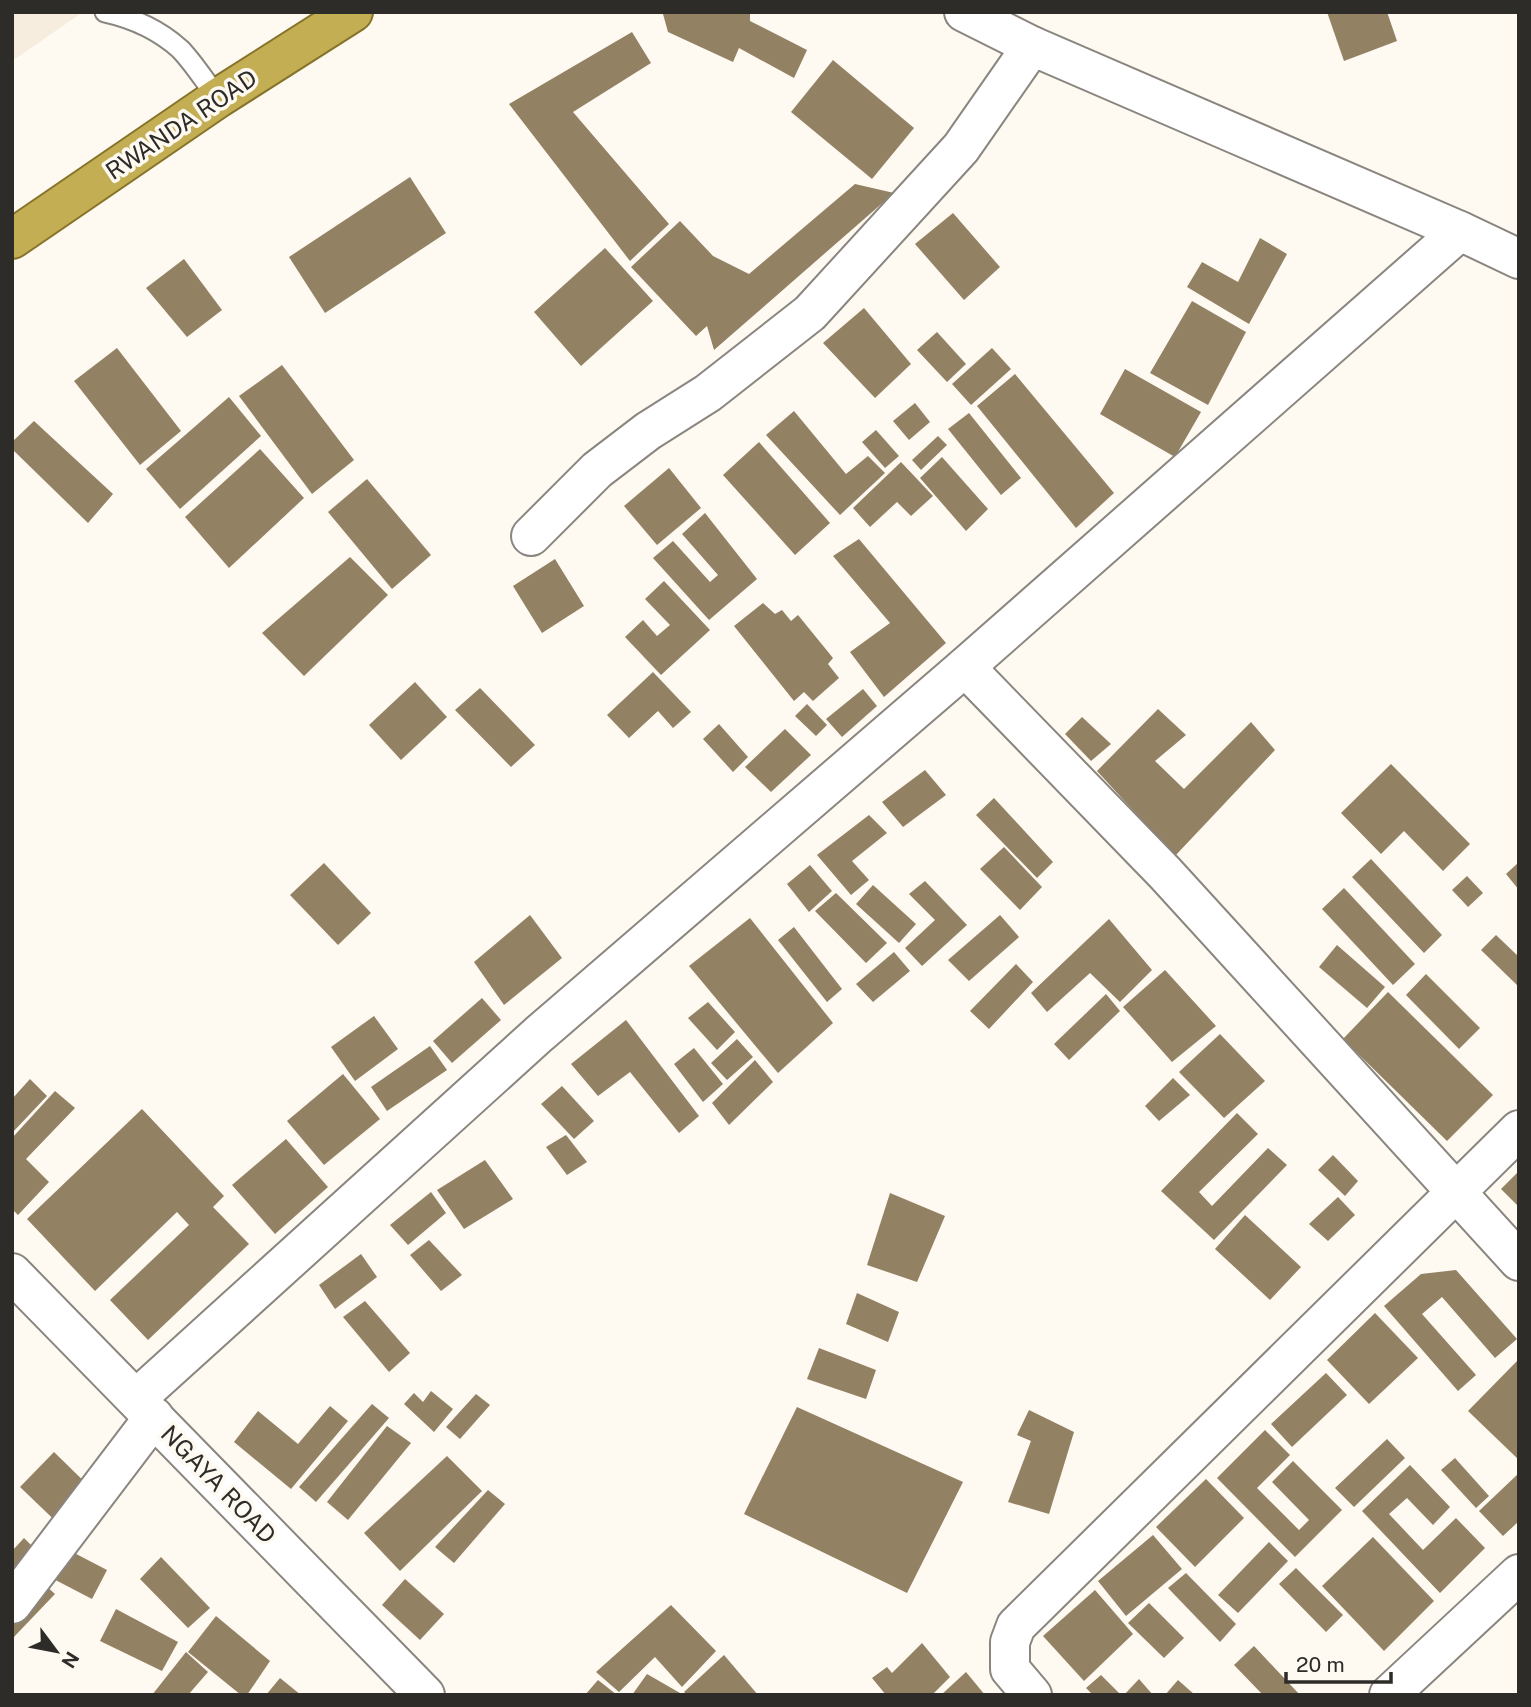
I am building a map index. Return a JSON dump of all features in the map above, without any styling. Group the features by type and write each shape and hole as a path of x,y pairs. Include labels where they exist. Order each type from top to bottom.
{"highway":[{"name":"RWANDA ROAD","path":"12,239 218,98 352,12"}],"street":[{"path":"964,12 1032,47 1460,231 1519,260"},
{"path":"531,536 597,470 648,431 708,393 810,313 961,148 1032,47"},
{"path":"12,1604 145,1408 539,1034 965,667 1460,231"},
{"path":"965,667 1166,873 1519,1261"},
{"path":"1032,1695 1010,1669 1010,1642 1016,1626 1519,1130"},
{"name":"NGAYA ROAD","path":"12,1273 425,1695"},
{"path":"1389,1695 1519,1574"}],"lane":[{"path":"105,12 148,26 180,50 218,98"}],"shaded area":[{"path":"12,12 83,12 12,61"}],"building":[{"path":"750,12 750,21 807,50 794,78 739,48 733,62 668,32 663,14"},
{"path":"1327,12 1387,12 1397,41 1344,61"},
{"path":"632,32 651,63 573,112 669,224 630,261 509,104"},
{"path":"833,60 914,128 872,179 791,112"},
{"path":"410,177 446,233 325,313 289,257"},
{"path":"855,184 894,193 714,350 707,326 696,336 631,267 680,221 713,256 749,274"},
{"path":"953,213 1000,267 964,300 915,244"},
{"path":"1260,238 1287,254 1249,324 1187,287 1202,262 1238,282"},
{"path":"605,248 653,301 581,366 534,312"},
{"path":"184,259 222,310 187,337 146,288"},
{"path":"1192,301 1246,332 1208,405 1150,373"},
{"path":"864,308 911,364 875,398 823,343"},
{"path":"937,332 966,364 947,382 917,350"},
{"path":"117,348 181,431 140,465 74,381"},
{"path":"992,348 1011,369 971,405 952,384"},
{"path":"282,365 354,460 312,494 239,396"},
{"path":"1125,369 1201,412 1175,457 1100,414"},
{"path":"1015,374 1114,493 1076,528 977,406"},
{"path":"229,397 261,436 180,509 146,469"},
{"path":"915,403 930,422 909,440 893,421"},
{"path":"794,411 846,474 868,456 885,473 840,515 766,435"},
{"path":"969,413 1021,478 1001,495 948,429"},
{"path":"34,421 113,494 88,523 12,449 12,442"},
{"path":"876,430 899,456 885,468 862,442"},
{"path":"938,436 947,445 921,470 912,460"},
{"path":"759,442 830,523 795,555 723,475"},
{"path":"260,449 304,498 229,568 185,517"},
{"path":"942,457 988,509 966,531 920,478"},
{"path":"901,462 933,496 911,516 897,502 870,527 853,508"},
{"path":"669,468 701,508 657,545 624,506"},
{"path":"367,479 431,555 392,589 328,512"},
{"path":"705,513 757,579 709,620 653,558 673,541 710,582 718,575 682,534"},
{"path":"859,539 946,643 884,697 850,652 890,623 833,556"},
{"path":"350,557 388,595 304,676 262,633"},
{"path":"555,559 584,606 542,633 513,586"},
{"path":"664,581 710,630 661,675 625,637 643,620 657,636 670,625 645,599"},
{"path":"763,603 775,614 782,610 791,621 798,615 833,658 828,664 839,678 813,701 804,692 794,701 734,626"},
{"path":"653,672 691,712 673,728 658,711 629,738 607,715"},
{"path":"415,682 447,717 401,760 369,725"},
{"path":"480,688 535,745 511,767 455,710"},
{"path":"863,689 877,706 842,737 826,719"},
{"path":"807,704 827,725 816,736 795,716"},
{"path":"1158,709 1186,735 1155,761 1184,789 1251,722 1275,750 1175,856 1097,771"},
{"path":"1082,717 1111,744 1091,761 1065,734"},
{"path":"719,724 748,757 733,772 703,739"},
{"path":"785,729 811,755 771,792 745,767"},
{"path":"1391,764 1470,844 1443,871 1404,831 1381,854 1341,813"},
{"path":"925,770 946,795 903,827 882,802"},
{"path":"994,798 1053,862 1037,878 976,815"},
{"path":"869,815 887,833 852,861 869,880 851,895 817,855"},
{"path":"1004,847 1042,887 1020,910 980,869"},
{"path":"1371,859 1442,935 1424,953 1352,877"},
{"path":"1519,862 1519,890 1506,874"},
{"path":"324,863 371,913 338,945 290,895"},
{"path":"810,865 832,891 809,912 787,884"},
{"path":"1467,876 1483,893 1468,907 1452,890"},
{"path":"925,881 967,925 922,966 905,948 935,920 909,894"},
{"path":"873,885 916,924 899,943 856,904"},
{"path":"1344,888 1415,964 1393,985 1322,909"},
{"path":"836,893 887,943 866,963 815,911"},
{"path":"530,915 562,958 504,1005 474,962"},
{"path":"1000,915 1019,937 969,981 948,960"},
{"path":"750,918 833,1023 778,1073 689,966"},
{"path":"1109,919 1152,970 1120,1002 1090,973 1047,1012 1031,993"},
{"path":"794,927 842,989 827,1002 778,940"},
{"path":"1496,935 1519,957 1519,987 1481,950"},
{"path":"1337,945 1385,987 1367,1008 1319,967"},
{"path":"894,952 910,971 873,1002 856,984"},
{"path":"1016,964 1033,982 989,1029 970,1011"},
{"path":"1165,970 1216,1026 1172,1062 1123,1007"},
{"path":"1426,974 1480,1028 1459,1049 1406,995"},
{"path":"1388,992 1493,1095 1447,1141 1343,1039"},
{"path":"1106,994 1120,1011 1069,1060 1054,1044"},
{"path":"482,998 501,1020 452,1063 433,1041"},
{"path":"708,1002 735,1032 717,1050 688,1018"},
{"path":"374,1016 398,1049 355,1081 331,1047"},
{"path":"626,1020 699,1116 679,1133 630,1072 598,1096 571,1064"},
{"path":"1220,1034 1265,1081 1224,1118 1179,1072"},
{"path":"737,1039 753,1057 727,1080 711,1063"},
{"path":"430,1046 447,1070 387,1111 371,1087"},
{"path":"694,1048 723,1084 703,1102 674,1064"},
{"path":"755,1060 773,1082 729,1125 712,1103"},
{"path":"343,1074 380,1119 324,1165 287,1121"},
{"path":"1173,1078 1190,1095 1159,1121 1145,1106"},
{"path":"30,1079 47,1096 12,1133 12,1099"},
{"path":"562,1086 594,1121 574,1139 541,1104"},
{"path":"55,1091 75,1108 26,1159 49,1182 18,1215 12,1209 12,1138"},
{"path":"142,1109 224,1196 213,1207 249,1244 148,1340 110,1300 189,1225 177,1212 95,1291 27,1219"},
{"path":"1237,1113 1258,1134 1199,1192 1212,1206 1268,1148 1287,1165 1214,1240 1161,1191"},
{"path":"566,1135 587,1162 567,1175 546,1147"},
{"path":"286,1139 328,1187 275,1234 232,1185"},
{"path":"1333,1155 1358,1181 1345,1196 1318,1170"},
{"path":"485,1160 513,1199 464,1229 437,1190"},
{"path":"1519,1171 1519,1207 1501,1189"},
{"path":"431,1192 446,1213 408,1245 390,1225"},
{"path":"890,1193 945,1216 917,1282 867,1265"},
{"path":"1338,1197 1355,1215 1328,1241 1309,1224"},
{"path":"1245,1215 1301,1267 1270,1300 1215,1249"},
{"path":"429,1240 462,1275 441,1291 410,1255"},
{"path":"361,1254 377,1277 335,1309 319,1285"},
{"path":"1456,1270 1517,1339 1495,1358 1442,1297 1422,1314 1476,1375 1458,1391 1384,1306 1421,1274"},
{"path":"857,1293 899,1312 888,1342 846,1324"},
{"path":"365,1301 410,1353 389,1372 343,1317"},
{"path":"1375,1313 1418,1358 1369,1404 1327,1360"},
{"path":"819,1348 876,1370 866,1399 807,1379"},
{"path":"1519,1359 1519,1460 1468,1411"},
{"path":"1326,1373 1347,1395 1292,1447 1271,1424"},
{"path":"431,1391 453,1409 434,1432 404,1404 414,1393 423,1402"},
{"path":"476,1394 490,1405 460,1439 446,1427"},
{"path":"372,1404 389,1418 316,1502 299,1487"},
{"path":"330,1406 348,1421 291,1489 234,1442 258,1411 298,1444"},
{"path":"797,1407 963,1482 907,1593 744,1514"},
{"path":"1029,1410 1074,1432 1049,1514 1008,1502 1031,1441 1017,1435"},
{"path":"387,1426 411,1443 348,1520 327,1502"},
{"path":"1265,1430 1290,1455 1257,1488 1299,1530 1309,1520 1272,1482 1293,1461 1342,1510 1295,1557 1217,1478"},
{"path":"1387,1439 1405,1458 1354,1507 1335,1488"},
{"path":"54,1452 100,1497 67,1532 20,1487"},
{"path":"447,1456 482,1491 400,1571 364,1533"},
{"path":"1455,1458 1489,1496 1476,1508 1441,1470"},
{"path":"1410,1465 1450,1507 1433,1525 1407,1498 1389,1514 1423,1550 1456,1518 1485,1548 1440,1593 1362,1511"},
{"path":"1519,1473 1519,1521 1503,1536 1479,1511"},
{"path":"1206,1479 1244,1518 1195,1567 1156,1527"},
{"path":"488,1490 505,1504 454,1563 435,1547"},
{"path":"1153,1535 1182,1569 1126,1616 1098,1581"},
{"path":"1373,1537 1434,1601 1384,1651 1322,1586"},
{"path":"24,1538 42,1556 12,1586 12,1551"},
{"path":"1269,1542 1288,1561 1238,1613 1218,1595"},
{"path":"57,1544 107,1570 92,1599 42,1573"},
{"path":"161,1557 210,1608 188,1628 140,1579"},
{"path":"1296,1568 1343,1615 1326,1632 1279,1584"},
{"path":"1186,1573 1236,1624 1220,1642 1168,1588"},
{"path":"35,1576 55,1594 12,1639 12,1600"},
{"path":"405,1579 444,1614 420,1640 382,1605"},
{"path":"1095,1590 1133,1634 1084,1681 1043,1636"},
{"path":"1149,1603 1184,1638 1164,1658 1128,1623"},
{"path":"671,1605 716,1651 682,1687 655,1657 619,1692 596,1672"},
{"path":"116,1609 178,1642 162,1671 100,1641"},
{"path":"216,1616 270,1661 247,1695 241,1695 188,1652"},
{"path":"922,1643 950,1677 932,1695 886,1695 872,1678 887,1667 892,1673"},
{"path":"1254,1646 1300,1695 1263,1695 1234,1665"},
{"path":"186,1652 208,1672 188,1695 152,1695"},
{"path":"724,1655 758,1695 687,1695 684,1692"},
{"path":"966,1672 985,1695 941,1695"},
{"path":"647,1674 680,1693 632,1695"},
{"path":"1101,1675 1121,1695 1093,1695 1086,1688"},
{"path":"280,1678 301,1695 266,1695"},
{"path":"1139,1679 1153,1695 1124,1695"},
{"path":"598,1680 617,1695 585,1695"},
{"path":"1178,1680 1195,1695 1165,1695"}]}
